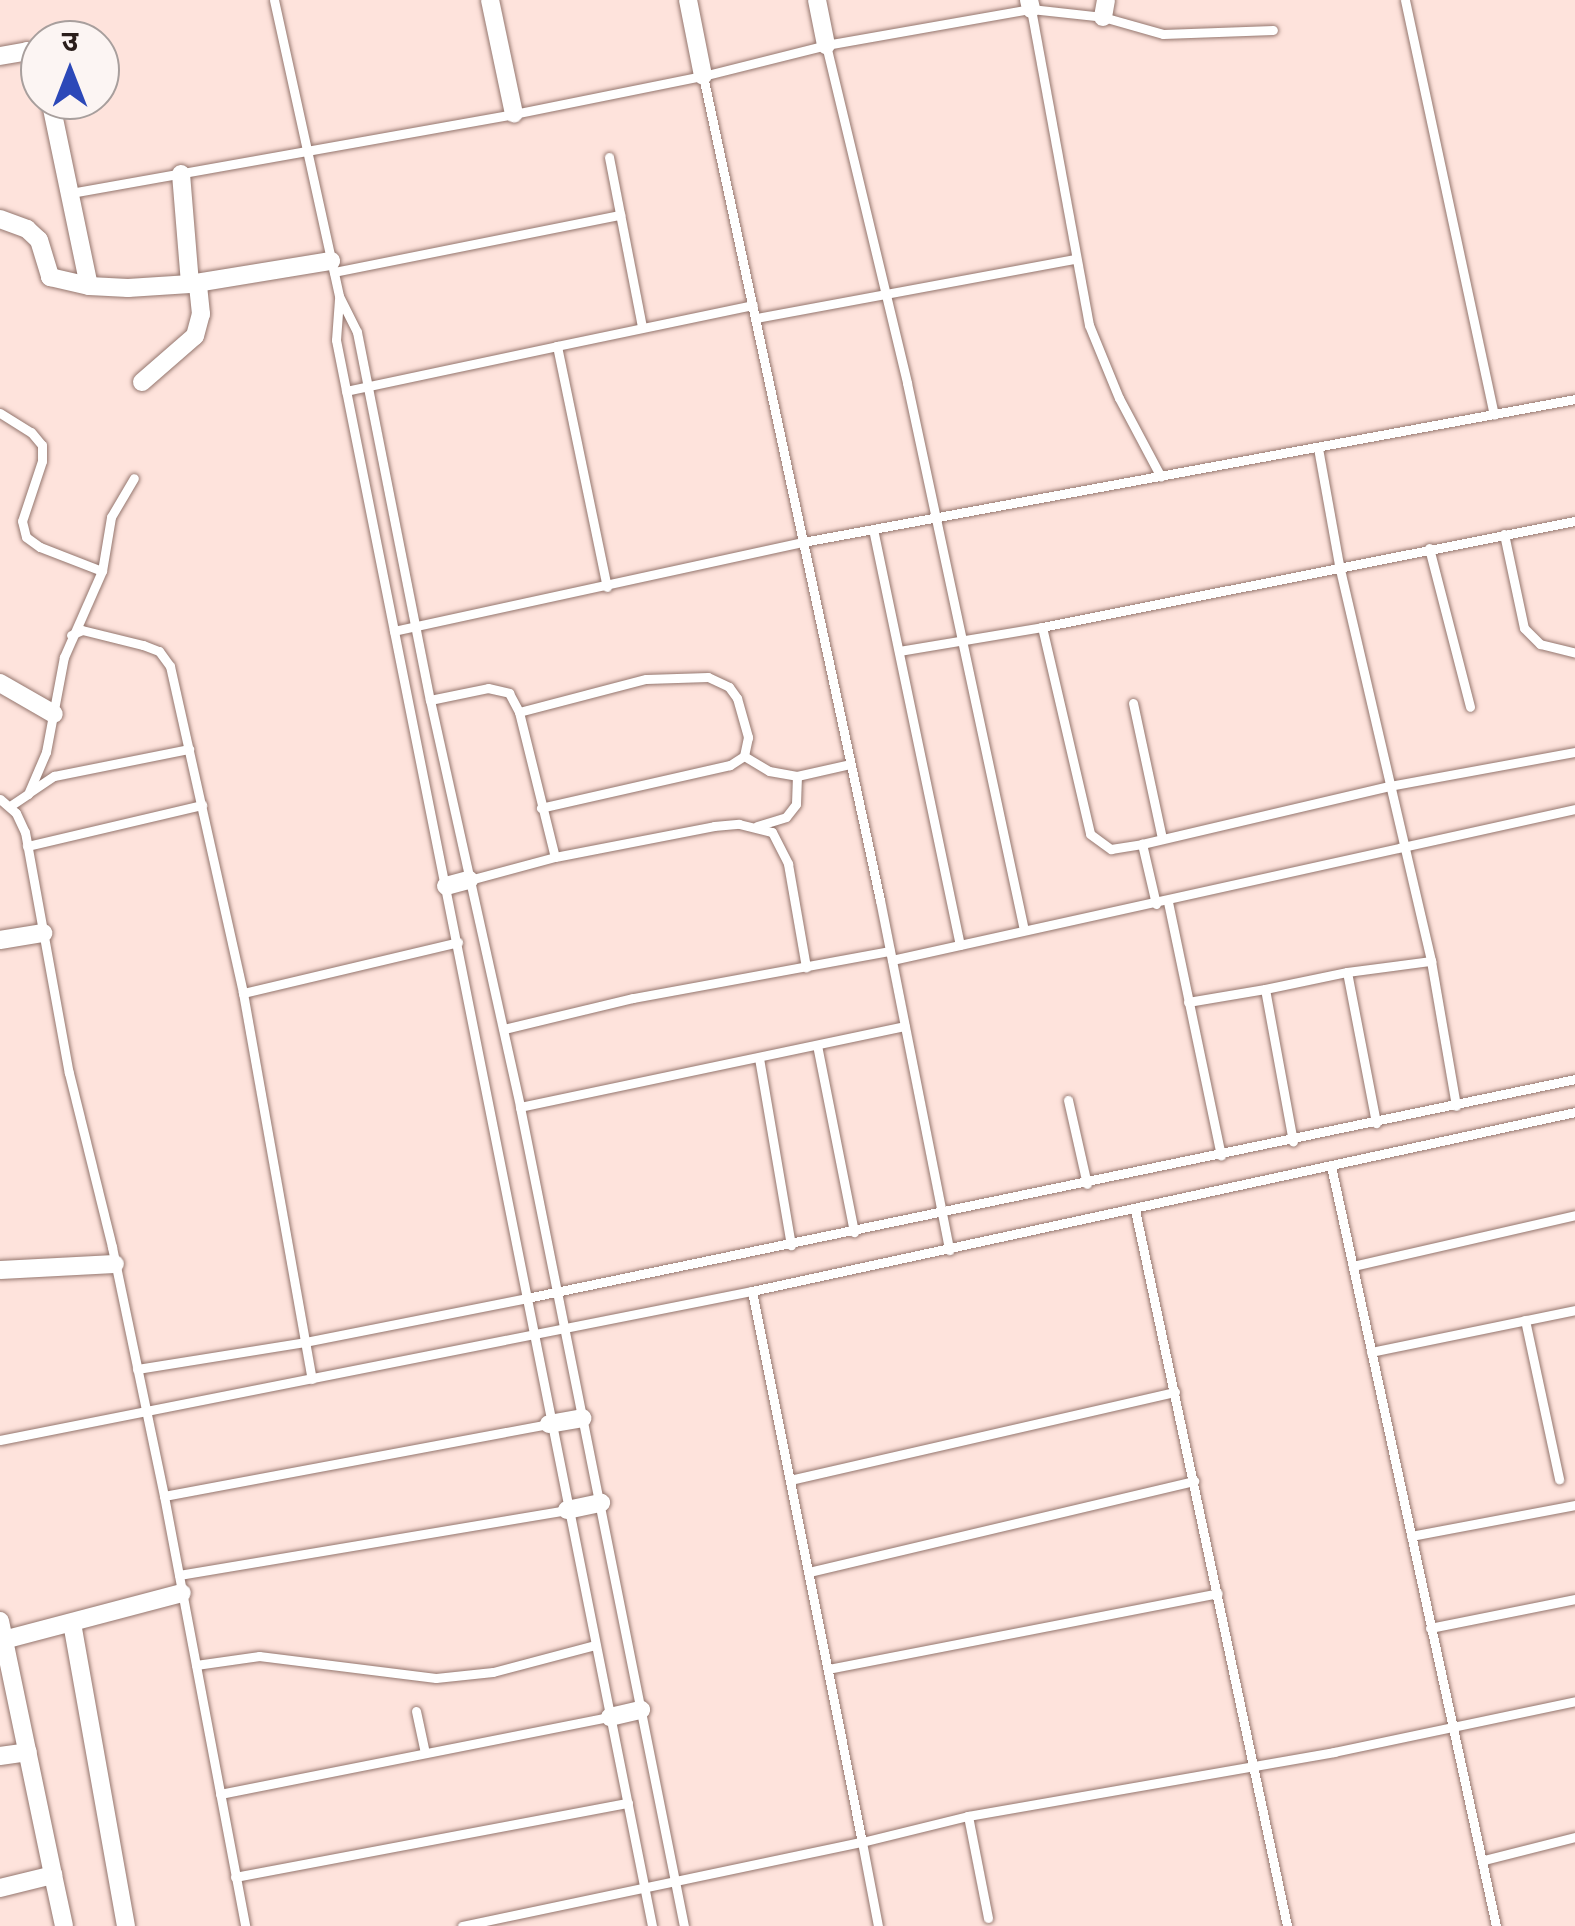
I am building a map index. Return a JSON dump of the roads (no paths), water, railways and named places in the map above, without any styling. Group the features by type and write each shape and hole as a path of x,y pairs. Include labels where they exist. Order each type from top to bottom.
{"street":[{"path":"490,0 514,114"},
{"path":"688,0 703,76"},
{"path":"817,0 826,45"},
{"path":"54,120 89,286"},
{"path":"142,382 195,336 201,314 182,174"},
{"path":"0,219 27,228 40,240 50,277 89,286 194,283 333,267"},
{"path":"0,683 54,714"},
{"path":"446,886 470,880"},
{"path":"0,940 42,933"},
{"path":"0,1270 115,1264"},
{"path":"550,1424 582,1418"},
{"path":"567,1510 601,1503"},
{"path":"2,1641 72,1623 181,1584"},
{"path":"0,1621 64,1926"},
{"path":"72,1623 126,1926"},
{"path":"610,1716 641,1710"},
{"path":"0,1756 28,1752"},
{"path":"0,1888 52,1876"}],"lane":[{"path":"274,0 339,296 336,340 652,1926"},
{"path":"1405,0 1494,415"},
{"path":"1030,5 1088,325 1160,477"},
{"path":"71,194 514,114 703,76 826,45 1030,5 1104,9 1162,34 1273,30"},
{"path":"826,45 886,293 1024,930"},
{"path":"703,76 891,956 949,1250"},
{"path":"609,157 642,327"},
{"path":"333,267 620,216"},
{"path":"756,318 1076,259"},
{"path":"339,296 358,332 430,700 504,1028 684,1926"},
{"path":"346,391 753,305"},
{"path":"558,346 606,587"},
{"path":"394,630 414,622 606,587 803,542 1575,399"},
{"path":"0,413 31,432 42,445 42,460 22,521 26,537 40,547 102,571"},
{"path":"1318,448 1340,565 1431,961 1456,1106"},
{"path":"28,794 46,752 71,634 102,571 111,517 134,478"},
{"path":"898,652 1042,628 1340,565 1575,521"},
{"path":"874,529 960,945"},
{"path":"1504,534 1524,628 1540,644 1575,653"},
{"path":"1429,548 1470,707"},
{"path":"1042,628 1090,834 1111,850 1389,786 1575,752"},
{"path":"71,634 82,630 159,651 174,677 243,993 312,1379"},
{"path":"518,712 646,678 708,677 729,686 737,698 748,737 744,756 730,765 541,808"},
{"path":"430,700 499,689 508,693 518,712 555,856"},
{"path":"1133,703 1162,838"},
{"path":"190,749 54,776 28,794 5,803 22,822 69,1072 164,1496 245,1926"},
{"path":"744,756 769,771 797,776 850,764"},
{"path":"470,880 555,856 667,832 757,826 786,818 796,804 797,776"},
{"path":"27,846 202,805"},
{"path":"504,1028 633,998 960,945 1575,809"},
{"path":"757,826 772,832 788,864 806,967"},
{"path":"1142,844 1156,904"},
{"path":"1168,902 1220,1156"},
{"path":"243,993 458,942"},
{"path":"1188,1002 1346,972 1431,961"},
{"path":"1346,972 1376,1123"},
{"path":"1264,989 1293,1141"},
{"path":"520,1107 905,1026"},
{"path":"816,1046 854,1232"},
{"path":"759,1058 791,1244"},
{"path":"137,1369 305,1342 527,1298 1293,1141 1575,1079"},
{"path":"1068,1100 1087,1184"},
{"path":"0,1440 752,1292 1575,1112"},
{"path":"1331,1166 1496,1926"},
{"path":"1134,1210 1288,1926"},
{"path":"1353,1266 1575,1215"},
{"path":"752,1292 878,1926"},
{"path":"1371,1352 1575,1310"},
{"path":"1526,1320 1560,1480"},
{"path":"790,1480 1175,1392"},
{"path":"164,1496 550,1424"},
{"path":"808,1572 1194,1481"},
{"path":"1411,1536 1575,1505"},
{"path":"181,1584 567,1510"},
{"path":"828,1668 1218,1593"},
{"path":"1430,1628 1575,1599"},
{"path":"196,1665 260,1656 411,1677 452,1677 510,1668 595,1645"},
{"path":"462,1926 968,1816 1256,1765 1575,1701"},
{"path":"416,1711 425,1753"},
{"path":"220,1794 610,1716"},
{"path":"235,1878 628,1803"},
{"path":"968,1816 988,1918"},
{"path":"1484,1860 1575,1836"}]}
